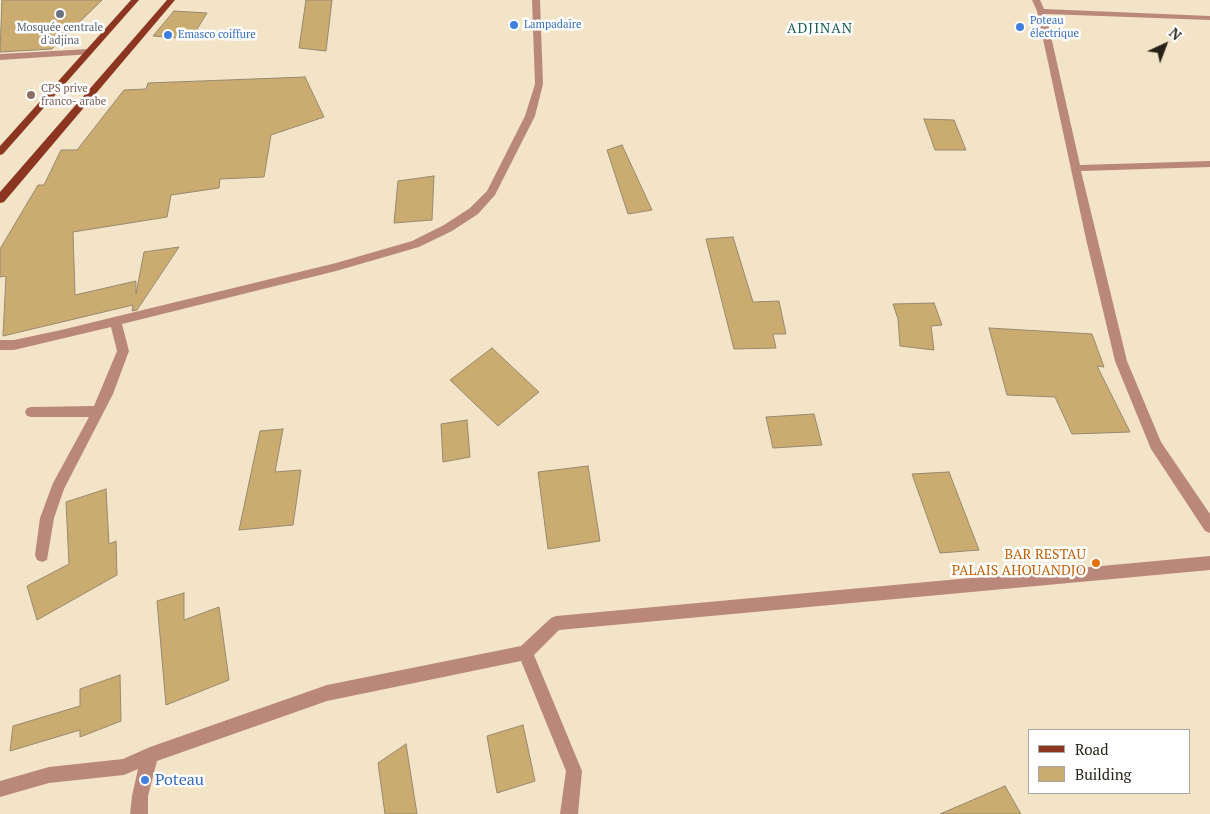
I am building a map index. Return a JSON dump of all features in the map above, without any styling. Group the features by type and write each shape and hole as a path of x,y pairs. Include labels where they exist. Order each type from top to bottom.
{"main road":[{"path":"0,152 135,0"},
{"path":"0,199 171,0"}],"street":[{"path":"0,345 14,345 116,322 336,267 415,244 448,228 474,212 492,193 514,152 530,116 539,84 536,0"},
{"path":"1036,0 1042,11 1120,360 1156,445 1210,526"},
{"path":"1042,11 1210,18"},
{"path":"0,57 89,52"},
{"path":"1076,168 1210,164"},
{"path":"42,555 47,518 58,487 107,394 123,351 116,322"},
{"path":"31,412 97,411"},
{"path":"0,789 49,776 124,767 150,755 327,693 525,653 556,623 1210,563"},
{"path":"525,653 574,771 569,814"},
{"path":"139,814 140,796 150,755"}],"building":[{"path":"2,0 102,0 52,49 0,52"},
{"path":"306,0 332,0 326,51 299,48"},
{"path":"174,11 207,13 191,39 153,36"},
{"path":"305,77 324,117 271,135 264,177 220,179 219,188 171,195 167,217 73,232 75,295 136,281 136,294 144,252 179,247 137,310 132,311 133,305 3,336 6,276 0,277 0,249 38,185 44,185 61,150 77,150 124,90 146,89 148,83"},
{"path":"924,119 954,120 966,150 935,150"},
{"path":"622,145 652,210 628,214 607,150"},
{"path":"434,176 432,220 394,223 398,181"},
{"path":"733,237 753,302 779,301 786,334 773,334 776,348 734,349 706,239"},
{"path":"934,303 942,325 931,326 934,350 900,346 898,319 893,304"},
{"path":"989,328 1092,334 1104,367 1097,366 1130,432 1072,434 1055,397 1007,395"},
{"path":"492,348 539,392 498,426 450,380"},
{"path":"814,414 822,445 773,448 766,417"},
{"path":"467,420 470,457 443,462 441,424"},
{"path":"283,429 275,472 301,470 293,525 239,530 260,431"},
{"path":"588,466 600,541 548,549 538,472"},
{"path":"949,472 979,550 940,553 912,474"},
{"path":"106,489 109,544 116,541 117,575 37,620 27,586 69,564 66,502"},
{"path":"184,593 184,620 219,607 229,680 166,705 157,601"},
{"path":"120,675 121,721 80,737 80,730 10,751 13,726 80,706 80,689"},
{"path":"523,725 535,781 497,793 487,736"},
{"path":"406,744 417,814 385,814 378,763"},
{"path":"1005,786 1021,814 940,814"}],"place":[{"name":"Mosquée centrale d'adjina","path":"60,14"},
{"name":"Lampadaire","path":"514,25"},
{"name":"Poteau électrique","path":"1020,27"},
{"name":"Emasco coiffure","path":"168,35"},
{"name":"CPS prive franco- arabe","path":"31,95"},
{"name":"BAR RESTAU PALAIS AHOUANDJO","path":"1096,563"},
{"name":"Poteau","path":"145,780"}],"district":[{"name":"ADJINAN","path":"820,29"}]}
